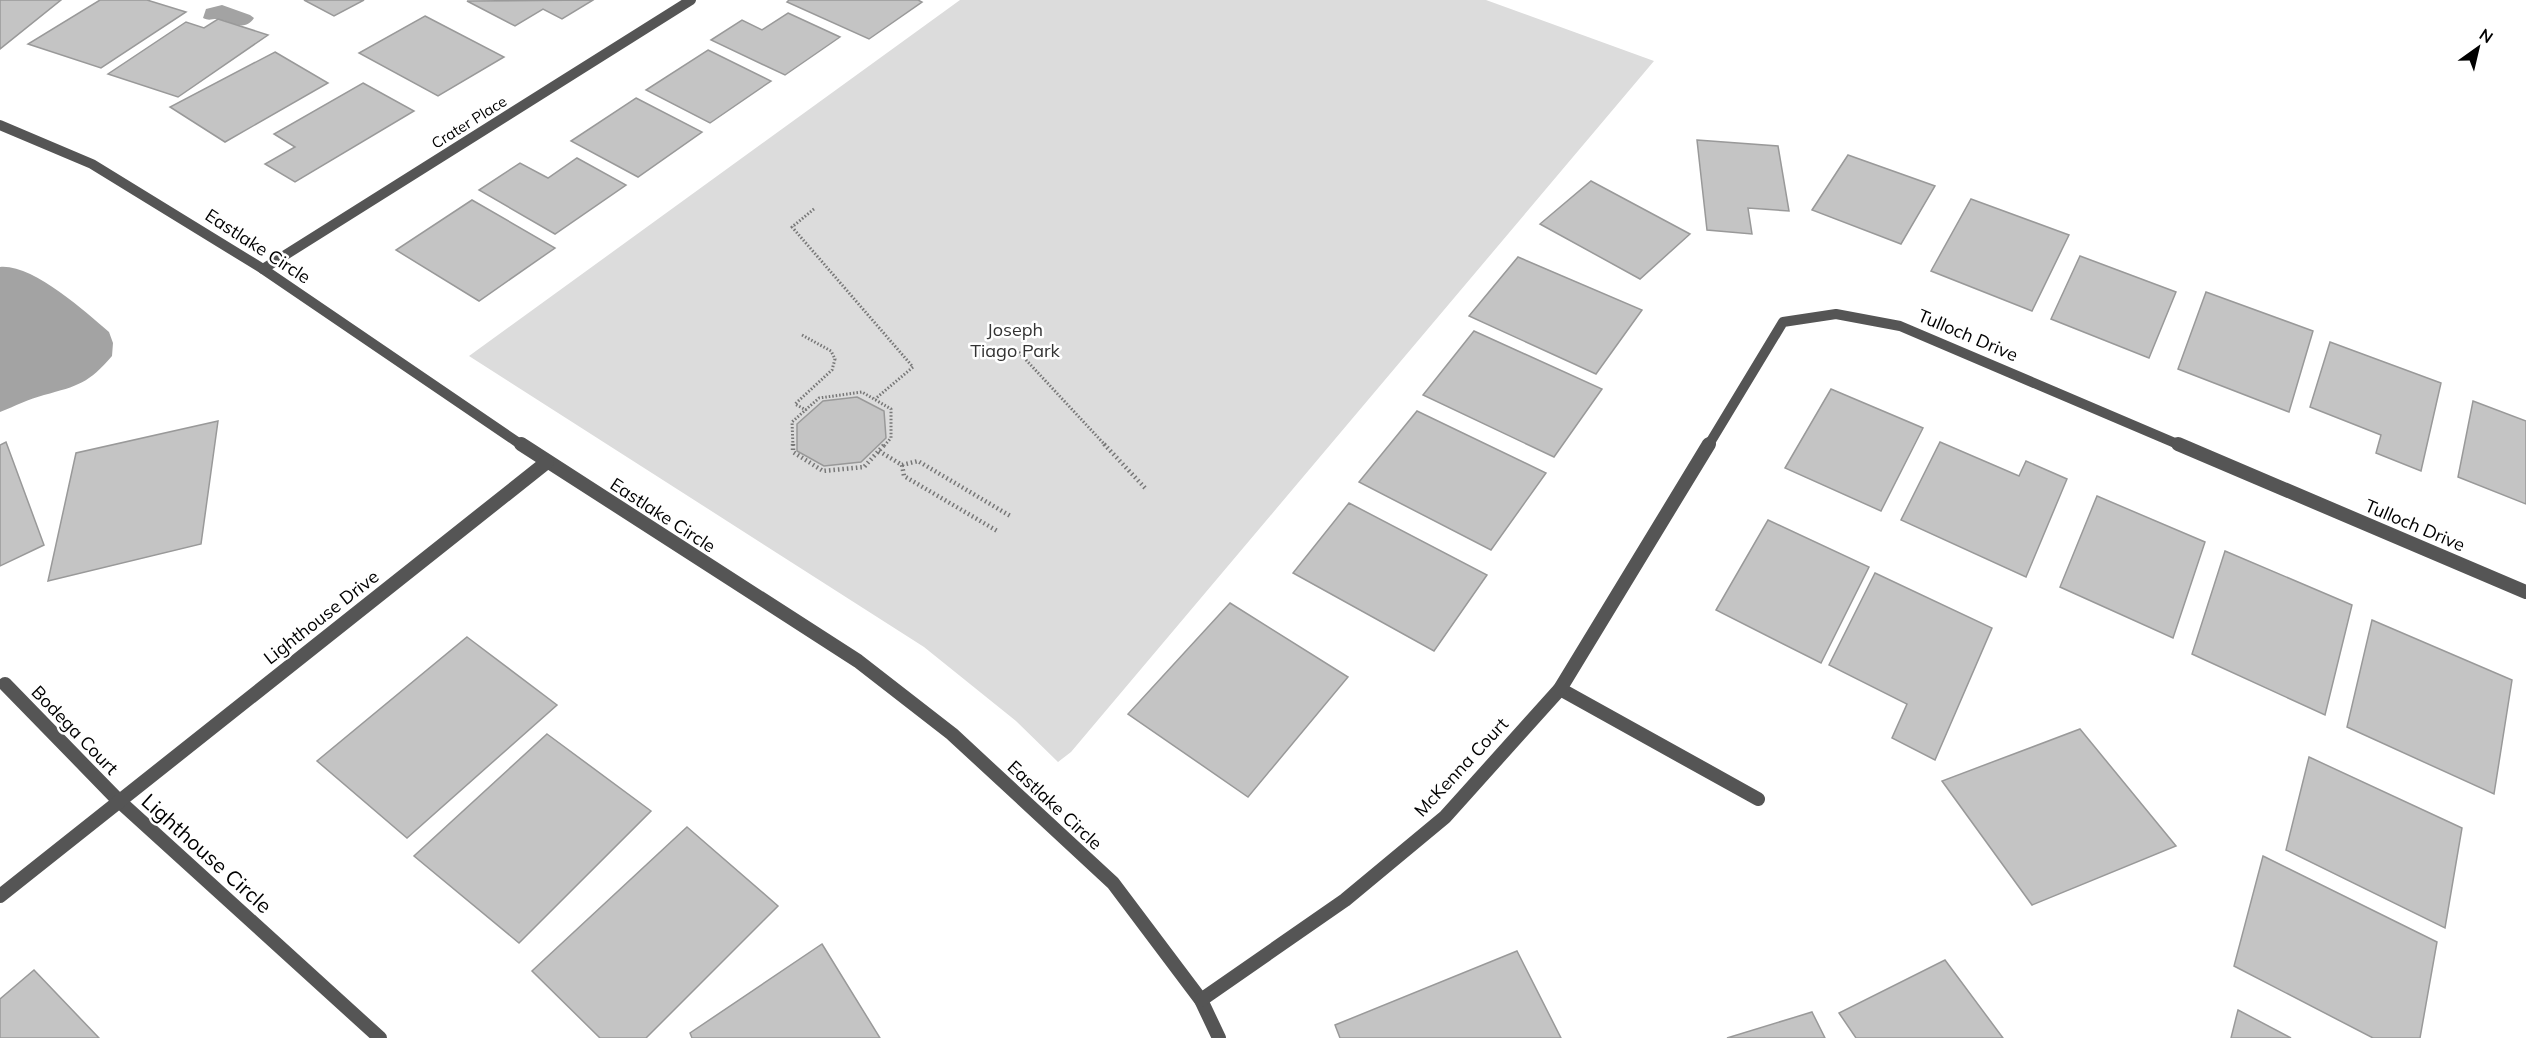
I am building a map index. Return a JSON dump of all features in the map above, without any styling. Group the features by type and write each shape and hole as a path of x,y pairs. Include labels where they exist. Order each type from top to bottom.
{"street":[{"name":"Crater Place","path":"263,269 691,0"},
{"name":"Eastlake Circle","path":"0,125 92,164 263,269 546,462 858,661 952,734 1113,883 1201,1000 1219,1038"},
{"name":"Tulloch Drive","path":"1560,689 1783,321 1836,314 1900,326 2526,592"},
{"name":"Lighthouse Drive","path":"118,801 546,462"},
{"name":"Bodega Court","path":"5,684 118,801"},
{"name":"McKenna Court","path":"1201,1000 1345,900 1445,817 1560,689"},
{"path":"1560,689 1758,799"},
{"name":"Lighthouse Circle","path":"0,896 118,801 380,1038"}],"path":[{"path":"814,209 792,227 913,367 875,399"},
{"path":"802,335 831,351 835,359 832,370 795,404 806,410"},
{"path":"1014,347 1146,489"},
{"path":"862,392 891,409 891,438 864,466 823,471 793,452 792,422 806,410 819,398 862,392"},
{"path":"879,451 902,465 918,461 1012,517"},
{"path":"902,465 904,476 999,532"}],"green space":[{"name":"Joseph Tiago Park","path":"960,0 1486,0 1654,61 1071,752 1058,762 1016,721 924,647 469,356"}],"shaded area":[{"path":"222,5 254,18 246,25 237,25 217,19 203,18 206,9"},
{"path":"0,267 13,268 27,273 58,290 109,332 113,343 112,356 89,378 66,389 33,398 0,412"}],"building":[{"path":"0,0 61,0 0,49"},
{"path":"100,0 147,0 186,12 101,68 28,44"},
{"path":"304,0 364,0 334,16"},
{"path":"593,0 562,19 543,9 515,26 467,1"},
{"path":"789,0 918,0 922,2 869,39 787,2"},
{"path":"788,13 840,37 785,75 711,40 742,20 762,30"},
{"path":"425,16 504,57 438,96 359,53"},
{"path":"218,19 268,35 178,97 108,74 186,22 204,28"},
{"path":"708,50 771,81 710,123 646,90"},
{"path":"275,52 328,83 225,142 170,107"},
{"path":"363,83 414,111 295,182 265,164 295,147 274,134"},
{"path":"636,98 702,132 638,177 571,141"},
{"path":"1697,140 1778,146 1789,211 1748,208 1752,234 1707,230"},
{"path":"1848,155 1935,186 1901,244 1812,210"},
{"path":"577,158 626,185 555,234 479,190 520,163 548,178"},
{"path":"1591,181 1690,234 1640,279 1540,224"},
{"path":"1971,199 2069,235 2032,311 1931,271"},
{"path":"472,200 555,248 479,301 396,250"},
{"path":"2080,256 2176,292 2149,358 2051,319"},
{"path":"1518,257 1642,310 1596,374 1469,316"},
{"path":"2206,292 2313,331 2289,412 2178,369"},
{"path":"1474,331 1602,389 1554,457 1423,395"},
{"path":"2330,342 2441,383 2421,471 2376,453 2381,435 2310,407"},
{"path":"1831,389 1923,428 1881,511 1785,468"},
{"path":"857,397 884,411 886,438 861,462 824,466 797,451 797,424 823,401"},
{"path":"2473,401 2526,421 2526,504 2458,477"},
{"path":"1417,411 1546,473 1491,550 1359,482"},
{"path":"218,421 201,544 48,581 76,453"},
{"path":"6,442 44,545 0,566 0,445"},
{"path":"1940,442 2019,476 2026,461 2067,479 2026,577 1901,520"},
{"path":"2097,496 2205,542 2173,638 2060,587"},
{"path":"1349,503 1487,575 1434,651 1293,573"},
{"path":"1768,520 1869,567 1821,663 1716,610"},
{"path":"2225,551 2352,605 2325,715 2192,654"},
{"path":"1875,573 1992,628 1935,760 1892,738 1907,704 1829,665"},
{"path":"1230,603 1348,677 1248,797 1128,714"},
{"path":"2372,620 2512,680 2494,794 2347,727"},
{"path":"467,637 557,705 407,838 317,761"},
{"path":"2080,729 2176,846 2032,905 1942,781"},
{"path":"547,734 651,811 519,943 414,856"},
{"path":"2309,757 2462,828 2445,928 2286,850"},
{"path":"687,827 778,906 646,1038 600,1038 532,971"},
{"path":"2263,856 2437,942 2420,1038 2373,1038 2234,966"},
{"path":"822,944 880,1038 692,1038 690,1033"},
{"path":"1517,951 1561,1038 1340,1038 1335,1025"},
{"path":"1945,960 2003,1038 1856,1038 1839,1013"},
{"path":"34,970 99,1038 0,1038 0,999"},
{"path":"2238,1010 2291,1038 2231,1038"},
{"path":"1812,1012 1825,1038 1727,1038"}]}
